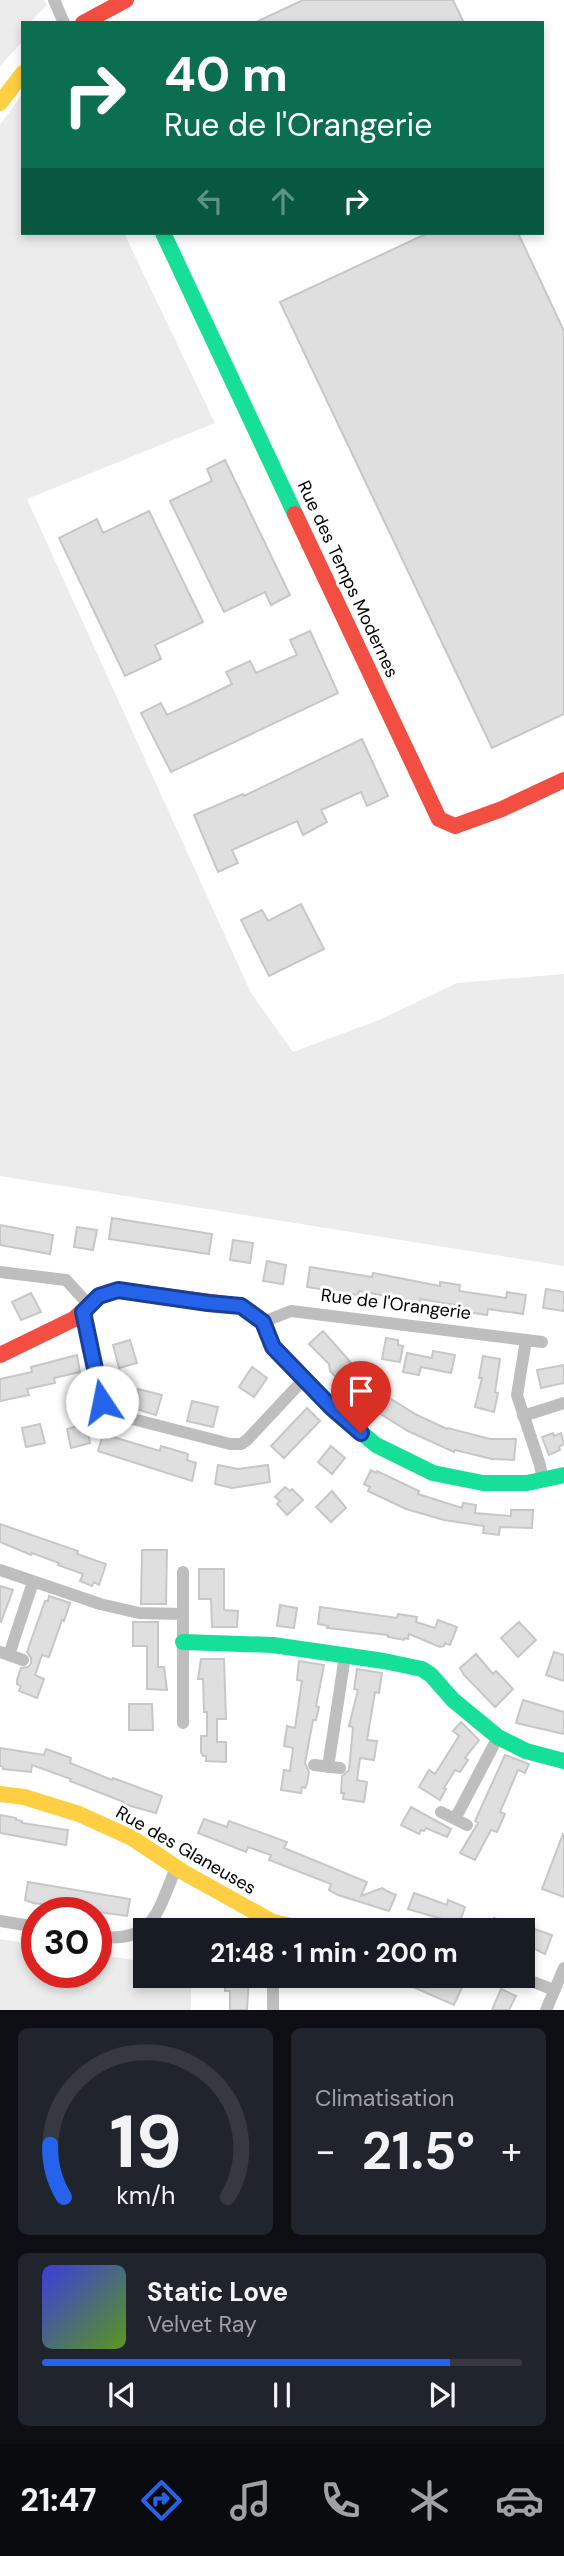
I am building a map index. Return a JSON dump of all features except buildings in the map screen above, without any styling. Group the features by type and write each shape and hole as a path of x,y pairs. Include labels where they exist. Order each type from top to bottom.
{"street":[{"path":"54,0 63,21"},
{"path":"87,21 126,0"},
{"path":"0,103 21,76"},
{"name":"Rue des Temps Modernes","path":"164,235 439,819 455,826 502,809 564,780"},
{"path":"0,1272 66,1280 86,1308 102,1402 117,1415 237,1445 247,1440 304,1379"},
{"path":"0,1355 86,1308 99,1296 118,1290 241,1306 263,1322 273,1347 332,1408 376,1445 433,1473 483,1482 543,1481 564,1475"},
{"name":"Rue de l'Orangerie","path":"263,1322 291,1311 542,1342"},
{"path":"526,1340 517,1395 543,1481"},
{"path":"523,1416 564,1403"},
{"path":"0,1570 100,1604 139,1614 183,1614"},
{"path":"183,1572 183,1723"},
{"path":"23,1660 5,1653 33,1582"},
{"path":"183,1643 273,1645 422,1669 468,1714 498,1737 526,1751 564,1761"},
{"path":"314,1765 334,1767 345,1656"},
{"path":"441,1812 461,1822 498,1737"},
{"name":"Rue des Glaneuses","path":"0,1794 24,1797 79,1814 132,1838 260,1918"},
{"path":"112,1937 138,1936 151,1922 176,1868"},
{"path":"0,1921 21,1924"},
{"path":"546,2010 564,1969"},
{"path":"535,1983 554,1990"},
{"path":"272,2010 273,1988"}],"shaded area":[{"path":"0,0 44,0 47,5 31,21 21,21 21,43 0,66"},
{"path":"21,96 21,235 125,235 215,423 27,499 251,993 293,1052 379,1020 457,983 564,974 564,1266 0,1176 0,125"},
{"path":"0,1939 21,1942 21,1988 112,1988 112,1957 133,1960 133,1988 191,1988 191,2010 0,2010"}],"traffic: fast":[{"path":"164,235 295,514"},
{"path":"288,1362 332,1408 376,1445 433,1473 483,1483 527,1483 564,1475"},
{"path":"183,1642 273,1645 422,1669 431,1675 453,1700 498,1737 526,1751 564,1761"}],"traffic: slow":[{"path":"0,103 21,76"},
{"path":"0,1794 24,1797 79,1814 132,1838 183,1872 266,1918"}],"traffic: jam":[{"path":"87,21 126,0"},
{"path":"295,514 439,819 455,826 502,809 564,780"},
{"path":"0,1355 74,1319 99,1296 119,1290 241,1306 263,1322 273,1347 288,1362"}],"route":[{"path":"102,1402 83,1312 99,1296 118,1290 241,1306 263,1322 273,1347 332,1408 361,1433"}]}
